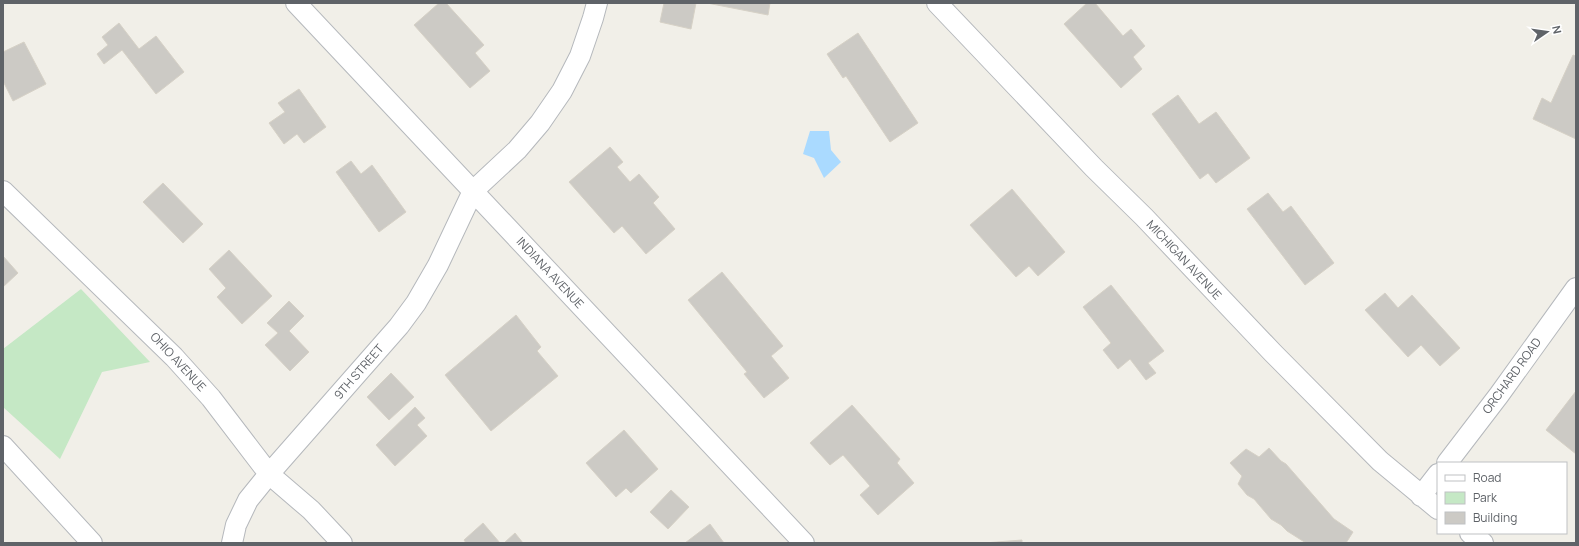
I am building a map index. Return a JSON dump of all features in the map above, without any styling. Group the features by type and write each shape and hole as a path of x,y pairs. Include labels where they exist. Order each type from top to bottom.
{"street":[{"name":"INDIANA AVENUE","path":"296,3 804,543"},
{"path":"473,191 517,150 540,122 562,91 580,56 597,3"},
{"name":"MICHIGAN AVENUE","path":"937,3 996,63 1094,168 1144,217 1272,353 1380,461 1437,508"},
{"name":"OHIO AVENUE","path":"3,191 174,357 211,398 269,474 311,510 342,543"},
{"name":"9TH STREET","path":"232,543 236,525 248,500 399,326 416,303 438,265 473,191"},
{"name":"ORCHARD ROAD","path":"1448,462 1499,395 1576,288"},
{"path":"3,446 92,543"},
{"path":"1421,496 1437,475"},
{"path":"1471,534 1483,543"}],"green space":[{"path":"81,289 150,362 102,372 60,459 3,407 3,349"}],"water":[{"path":"810,131 829,131 831,150 841,162 824,178 814,158 803,154"}],"building":[{"path":"439,3 446,3 484,45 475,53 490,71 470,88 414,25"},
{"path":"664,3 696,3 691,29 660,22"},
{"path":"707,3 770,3 768,15"},
{"path":"1087,3 1095,3 1123,36 1131,29 1145,46 1133,57 1142,69 1121,88 1064,24"},
{"path":"119,23 139,49 156,36 184,72 156,94 122,50 104,64 97,54 108,45 102,37"},
{"path":"858,33 918,123 890,142 846,76 843,78 827,54"},
{"path":"24,42 46,84 13,101 3,81 3,52"},
{"path":"1573,55 1576,56 1576,139 1533,119 1542,98 1551,103"},
{"path":"299,89 326,127 304,143 297,134 284,144 269,123 285,112 278,103"},
{"path":"1178,95 1199,124 1216,112 1250,158 1216,183 1208,173 1200,179 1152,114"},
{"path":"610,147 623,162 617,167 630,182 639,174 659,197 653,203 675,229 646,254 622,226 614,233 569,182"},
{"path":"351,161 361,174 372,165 406,212 379,232 336,172"},
{"path":"163,183 203,224 183,243 143,202"},
{"path":"1012,189 1065,252 1038,276 1029,266 1016,277 970,225"},
{"path":"1268,193 1283,212 1291,206 1334,263 1305,285 1247,209"},
{"path":"229,250 272,296 242,324 217,297 226,288 209,269"},
{"path":"3,256 18,273 3,287"},
{"path":"722,272 783,346 771,356 789,378 764,398 744,374 747,372 688,300"},
{"path":"1111,285 1164,351 1148,363 1156,373 1146,380 1130,359 1118,369 1103,350 1111,343 1083,307"},
{"path":"1385,293 1398,308 1412,295 1460,348 1440,366 1421,345 1408,357 1365,310"},
{"path":"289,301 304,316 289,331 309,352 290,371 265,345 278,333 267,323"},
{"path":"516,315 541,347 537,351 558,376 491,431 445,375"},
{"path":"391,373 414,397 389,420 367,397"},
{"path":"1576,391 1576,454 1546,430"},
{"path":"852,405 900,459 897,463 914,483 878,515 860,495 870,486 843,455 830,465 810,443"},
{"path":"415,407 425,418 417,425 427,436 395,466 376,445"},
{"path":"624,430 658,469 631,493 626,488 616,497 586,463"},
{"path":"1269,448 1281,461 1286,464 1334,519 1353,532 1346,543 1306,543 1271,519 1254,499 1247,495 1238,484 1242,476 1230,463 1246,449 1259,457"},
{"path":"671,490 689,507 668,529 650,512"},
{"path":"483,523 500,543 466,543 464,540"},
{"path":"710,524 724,543 685,543"},
{"path":"515,533 523,543 504,543"},
{"path":"1022,540 1022,543 984,543"}]}
